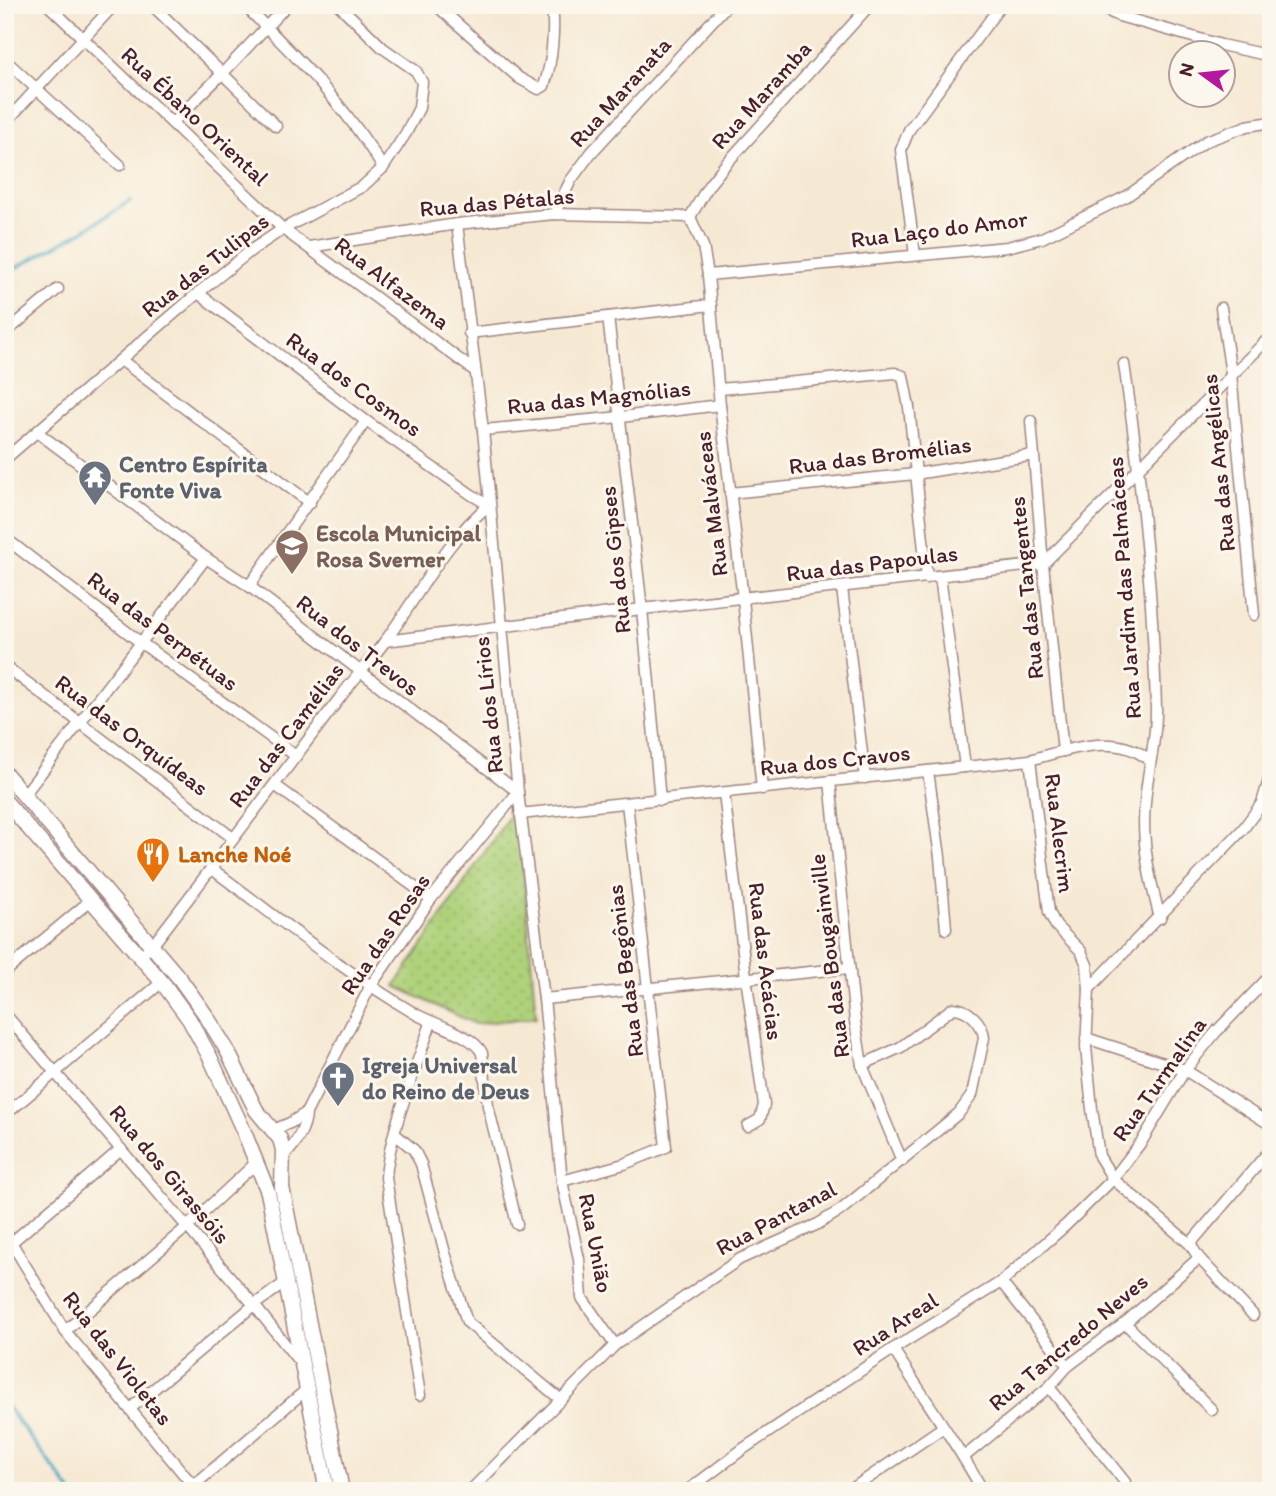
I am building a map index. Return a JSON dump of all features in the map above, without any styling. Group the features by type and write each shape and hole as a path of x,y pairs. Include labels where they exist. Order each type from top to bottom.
{"street":[{"name":"Rua Ébano Oriental","path":"48,5 284,229"},
{"path":"5,123 114,5"},
{"path":"152,5 276,126"},
{"path":"244,5 348,116 368,141 383,168"},
{"path":"172,123 287,5"},
{"name":"Rua das Tulipas","path":"5,459 253,249 363,186 383,168 406,133 422,98 421,76 383,48 339,5"},
{"path":"436,5 532,87 542,88 547,78 552,39 552,5"},
{"name":"Rua Maranata","path":"554,214 572,180 591,153 727,5"},
{"name":"Rua Maramba","path":"690,217 709,185 725,165 870,5"},
{"path":"915,255 901,150 904,141 909,130 1000,5"},
{"path":"1095,5 1119,16 1221,45 1271,55"},
{"path":"5,60 120,165"},
{"name":"Rua Laço do Amor","path":"708,275 1007,247 1042,239 1127,196 1206,141 1247,126 1271,122"},
{"name":"Rua das Pétalas","path":"309,247 457,224 554,214 690,217"},
{"name":"Rua Malváceas","path":"690,217 703,247 708,275 762,789"},
{"name":"Rua dos Lírios","path":"457,224 483,430 517,792 544,999 562,1181"},
{"name":"Rua Alfazema","path":"284,229 475,371"},
{"path":"5,333 58,289"},
{"name":"Rua dos Cosmos","path":"198,293 366,421 489,505"},
{"path":"469,333 711,304"},
{"name":"Rua das Angélicas","path":"1221,308 1231,374 1254,615"},
{"name":"Rua dos Gipses","path":"608,317 642,609 660,800"},
{"path":"1043,564 1271,336"},
{"path":"121,360 310,503"},
{"name":"Rua Jardim das Palmáceas","path":"1124,364 1139,466 1153,637 1157,712 1144,805 1145,846 1160,918"},
{"name":"Rua das Magnólias","path":"719,389 878,374 895,373 903,376 915,474"},
{"name":"Rua das Magnólias","path":"483,430 720,405"},
{"path":"249,586 366,421"},
{"name":"Rua das Tangentes","path":"1031,421 1063,751"},
{"name":"Rua dos Trevos","path":"37,432 206,558 249,586 517,792"},
{"name":"Rua das Bromélias","path":"730,493 915,474 1034,455"},
{"path":"915,474 927,578"},
{"name":"Rua das Camélias","path":"140,956 152,946 233,838 276,786 385,641 457,538 472,519 489,505"},
{"name":"Rua das Perpétuas","path":"5,538 140,642 296,756"},
{"path":"24,795 206,558"},
{"name":"Rua das Papoulas","path":"385,641 1043,564"},
{"path":"940,576 965,767"},
{"path":"842,588 865,778"},
{"name":"Rua das Orquídeas","path":"5,666 233,838"},
{"name":"Rua dos Cravos","path":"520,814 1030,760 1063,751 1103,746 1125,747 1150,761"},
{"name":"Rua Alecrim","path":"1030,760 1049,912 1055,926 1085,958 1089,989"},
{"path":"928,771 940,857 946,929"},
{"path":"5,773 152,946 205,1014 227,1050 256,1110 281,1139 282,1187 342,1491"},
{"path":"1253,1315 1199,1258 1190,1244 1113,1179 1099,1156 1086,1038 1089,989 1160,918 1252,818 1267,792 1271,773"},
{"name":"Rua das Bougainville","path":"830,781 862,1065 902,1161"},
{"path":"276,786 431,899"},
{"name":"Rua das Rosas","path":"282,1156 289,1152 306,1121 306,1113 370,987 431,899 517,792"},
{"name":"Rua das Acácias","path":"724,793 764,1105 761,1119 748,1126"},
{"path":"5,801 162,982 210,1057 257,1162 275,1221 327,1491"},
{"name":"Rua das Begônias","path":"562,1181 624,1164 666,1147 627,803"},
{"path":"212,869 370,987 431,1023 479,1046 488,1106 517,1224"},
{"path":"7,968 91,901"},
{"path":"544,999 849,968"},
{"name":"Rua Turmalina","path":"1113,1179 1142,1141 1185,1070 1216,1032 1271,975"},
{"path":"5,1115 162,982"},
{"name":"Rua Pantanal","path":"470,1491 615,1345 740,1259 818,1224 841,1210 959,1113 972,1095 984,1038 982,1027 966,1012 953,1008 901,1047 862,1065"},
{"name":"Rua dos Girassóis","path":"5,1014 254,1305 301,1364"},
{"path":"420,1395 387,1192 387,1164 431,1023"},
{"path":"1086,1038 1185,1070 1271,1125"},
{"path":"250,1146 259,1132 274,1130 306,1113"},
{"path":"395,1134 414,1150 421,1164 467,1322 560,1399"},
{"path":"12,1242 121,1149"},
{"path":"1190,1244 1271,1149"},
{"path":"65,1331 187,1227 257,1162 269,1163 282,1156"},
{"name":"Rua Areal","path":"687,1491 743,1449 893,1349 1001,1282 1113,1179"},
{"name":"Rua União","path":"562,1181 579,1259 583,1298 615,1345"},
{"name":"Rua das Violetas","path":"5,1232 65,1331 188,1480 195,1483 306,1390"},
{"name":"Rua Tancredo Neves","path":"964,1457 1199,1258"},
{"path":"131,1408 254,1305 286,1282"},
{"path":"1001,1282 1069,1366"},
{"path":"1125,1323 1212,1410"},
{"path":"893,1349 964,1457 983,1491"},
{"path":"1049,1387 1125,1482 1126,1491"},
{"path":"849,1491 942,1427"},
{"path":"1263,1491 1271,1480"}],"green space":[{"path":"511,813 519,817 536,1017 475,1024 395,986"}],"waterway":[{"path":"5,274 130,201"},
{"path":"5,1404 71,1491"}],"place":[{"name":"Centro Espírita Fonte Viva","path":"95,507"},
{"name":"Escola Municipal Rosa Sverner","path":"292,576"},
{"name":"Lanche Noé","path":"153,884"},
{"name":"Igreja Universal do Reino de Deus","path":"338,1108"}]}
